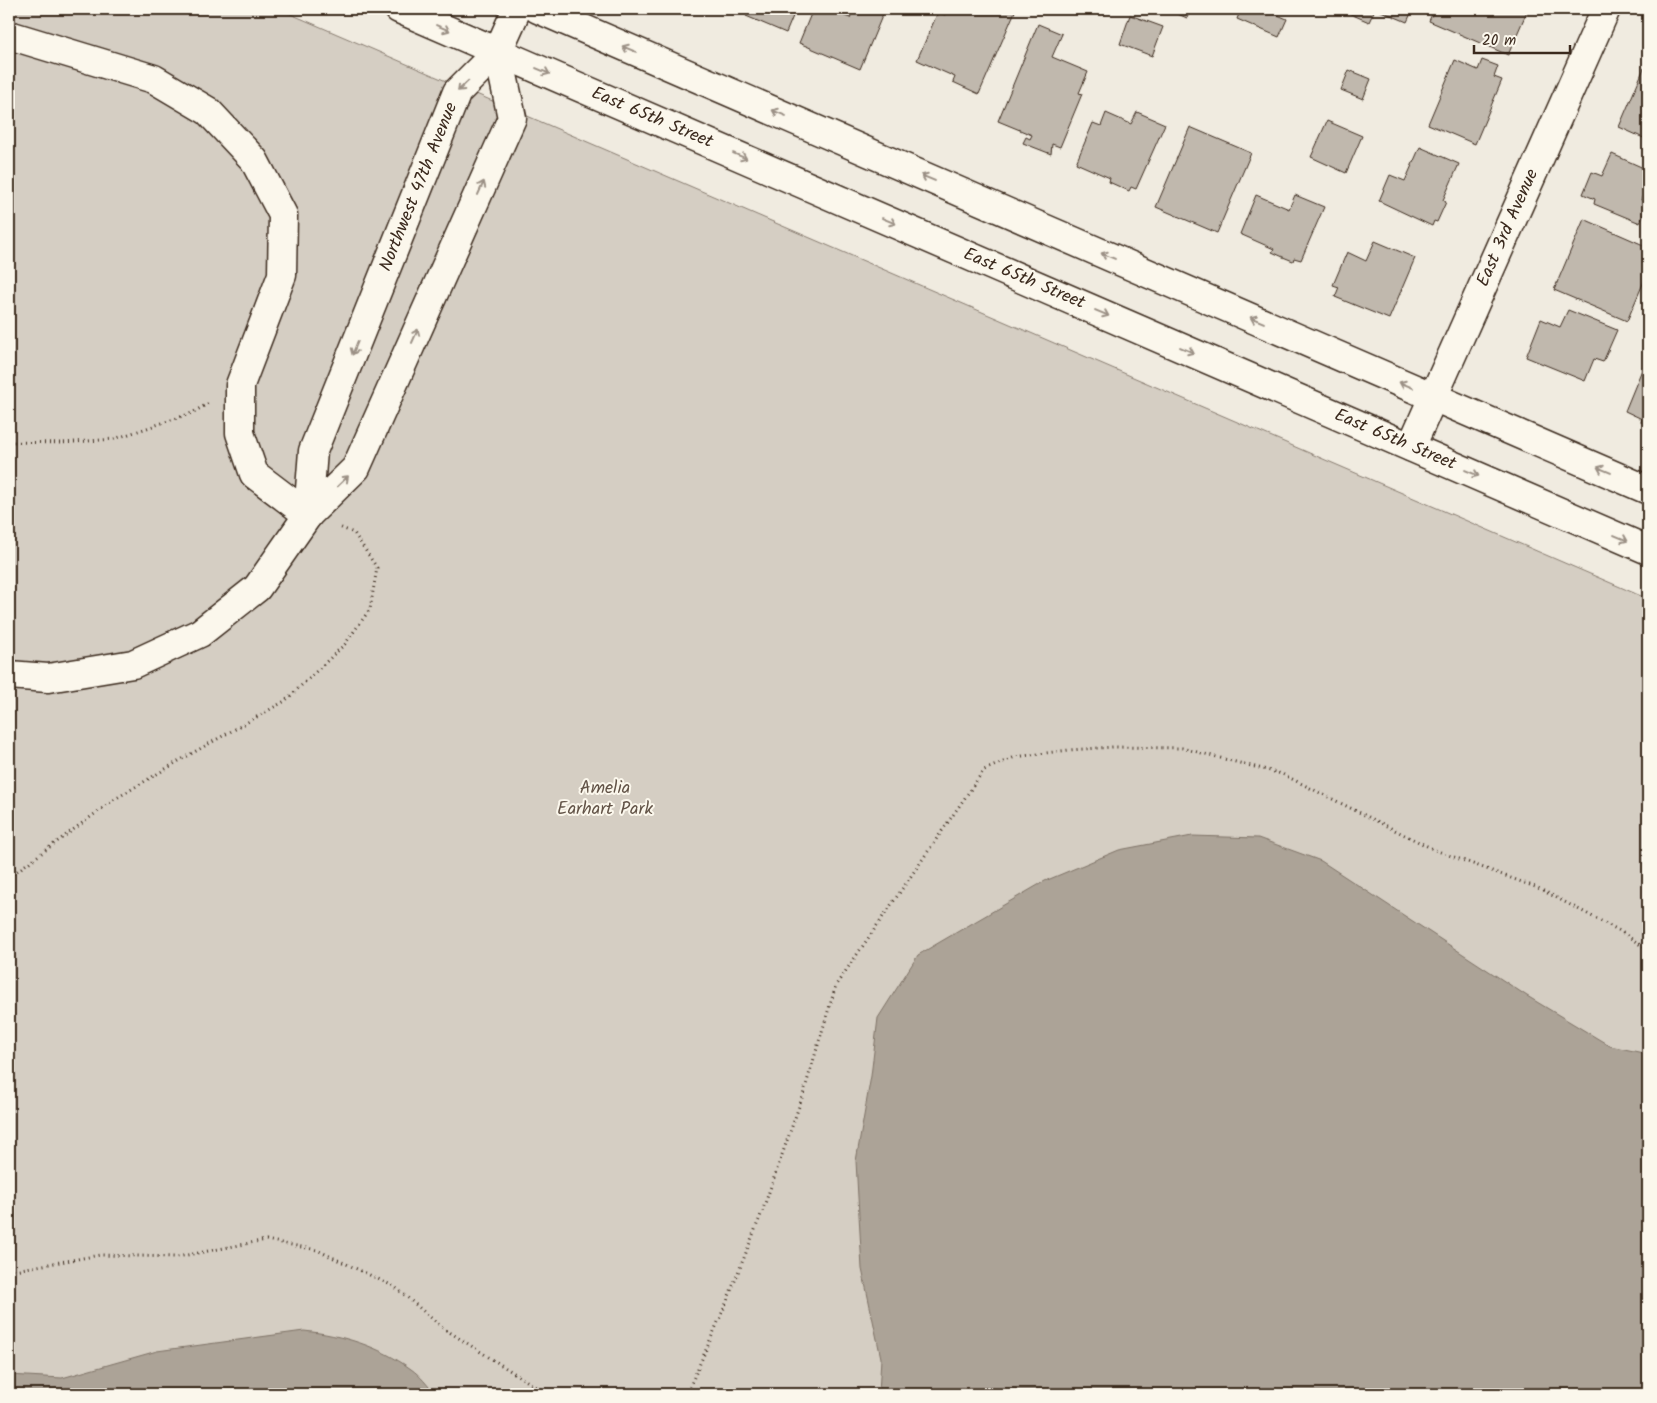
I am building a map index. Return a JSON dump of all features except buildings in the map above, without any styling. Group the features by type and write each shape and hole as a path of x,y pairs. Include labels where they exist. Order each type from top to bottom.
{"main road":[{"name":"East 65th Street","path":"399,9 1648,550"},
{"path":"9,675 48,678 133,664 200,633 256,588 308,515 356,468 512,118 498,52 518,9"},
{"path":"538,9 1648,490"},
{"name":"East 3rd Avenue","path":"1411,447 1606,9"},
{"path":"9,35 154,79 208,111 254,160 283,214 282,275 240,384 240,433 254,474 308,515"},
{"name":"Northwest 47th Avenue","path":"308,515 313,451 457,92 498,52"}],"path":[{"path":"9,442 62,443 114,439 192,412 240,384"},
{"path":"9,877 116,800 189,755 285,702 345,644 370,609 377,568 354,534 308,515"},
{"path":"683,1394 688,1391 725,1306 762,1212 803,1095 836,985 984,770 1015,756 1113,747 1182,748 1282,774 1435,850 1538,888 1620,931 1648,950"},
{"path":"9,1271 100,1255 177,1257 266,1240 317,1250 395,1287 443,1328 546,1394"}],"green space":[{"name":"Amelia Earhart Park","path":"9,9 279,9 1648,599 1648,1394 9,1394"}],"shaded area":[{"path":"1192,836 1258,838 1321,861 1527,996 1610,1046 1648,1054 1648,1394 879,1394 881,1358 862,1269 856,1161 871,1076 878,1018 918,955 1045,881 1119,850"},
{"path":"304,1331 332,1335 360,1343 386,1354 414,1371 435,1394 9,1394 9,1375 62,1378 157,1351"}]}
